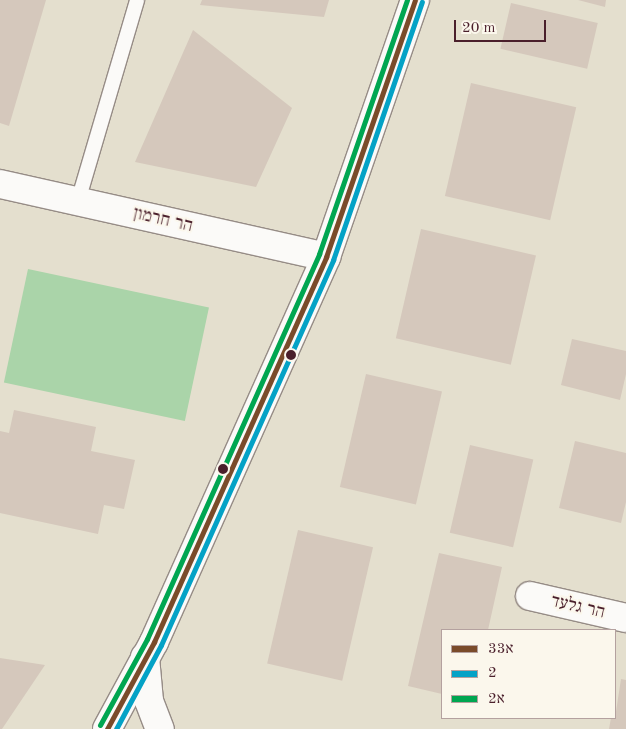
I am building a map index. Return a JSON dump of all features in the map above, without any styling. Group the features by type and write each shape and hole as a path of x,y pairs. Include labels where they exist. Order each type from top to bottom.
{"street":[{"path":"107,729 146,657 326,257 415,0"},
{"name":"הר חרמון","path":"0,184 326,257"},
{"name":"הר גלעד","path":"530,596 626,618"},
{"path":"146,657 149,701 160,729"}],"lane":[{"path":"78,201 137,0"}],"green space":[{"path":"28,269 209,307 185,421 4,382"}],"building":[{"path":"0,0 46,0 9,126 0,123"},
{"path":"202,0 329,0 324,17 200,5"},
{"path":"578,0 606,0 605,7"},
{"path":"511,3 598,23 587,69 500,49"},
{"path":"193,30 292,108 256,187 135,162"},
{"path":"471,83 576,107 550,220 445,196"},
{"path":"421,229 536,256 511,365 396,338"},
{"path":"572,339 626,351 626,374 620,400 561,385"},
{"path":"366,374 442,392 416,505 340,487"},
{"path":"14,410 96,427 91,451 135,460 124,509 104,505 98,534 0,513 0,431 9,433"},
{"path":"575,441 626,453 626,502 621,523 559,508"},
{"path":"470,445 533,460 513,547 450,533"},
{"path":"298,530 373,547 342,681 267,663"},
{"path":"439,553 502,567 488,629 441,629 441,694 408,686"},
{"path":"0,658 45,665 2,729 0,729"},
{"path":"621,679 626,680 626,729 609,729 611,719 616,719"}],"transit line":[{"name":"2א","path":"100,725 147,639 319,254 407,0"},
{"name":"33א","path":"107,729 154,642 326,257 415,0"},
{"name":"2","path":"116,729 161,645 333,260 422,2"}]}
